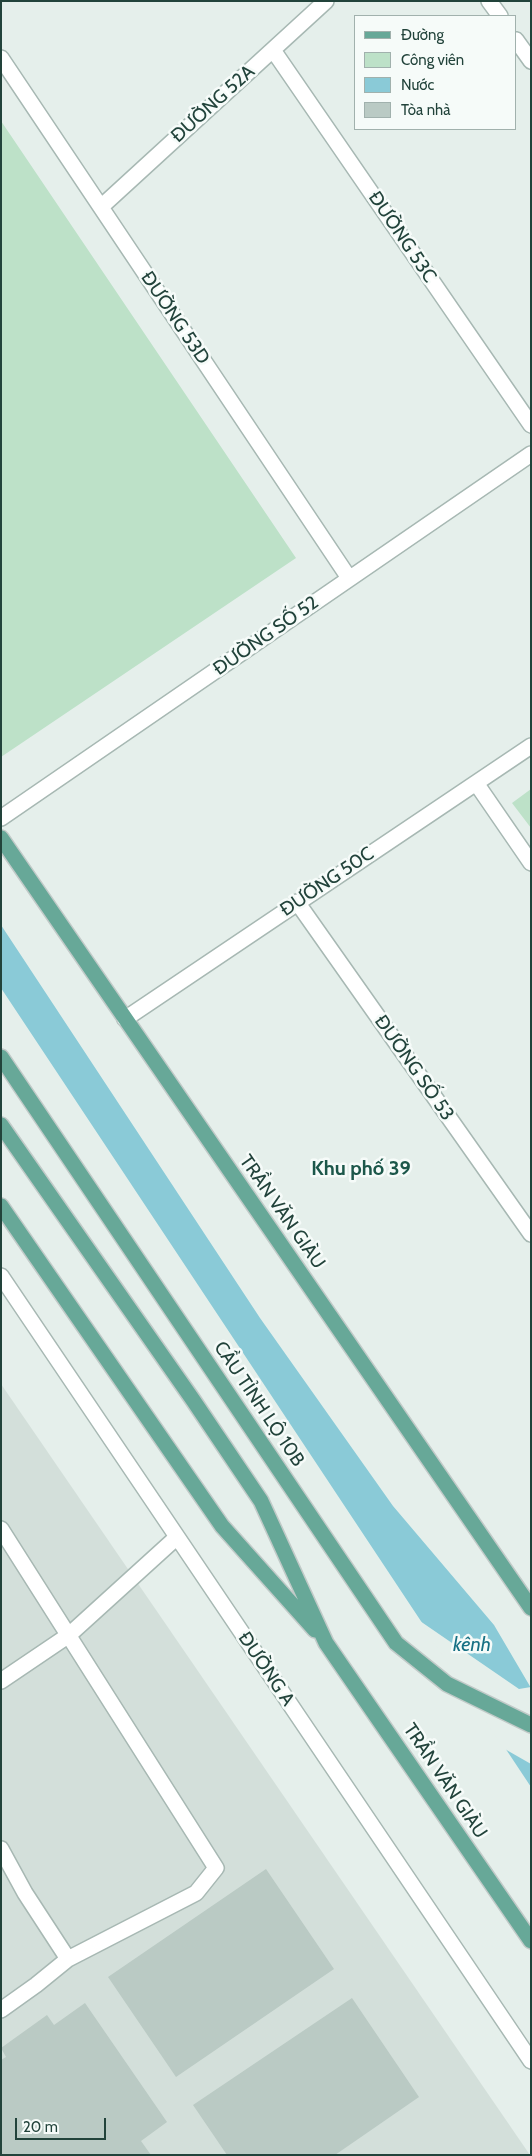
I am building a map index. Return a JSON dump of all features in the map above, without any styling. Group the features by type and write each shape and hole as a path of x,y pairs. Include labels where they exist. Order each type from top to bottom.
{"main road":[{"name":"TRẦN VĂN GIÀU","path":"1,838 531,1608"},
{"name":"CẦU TỈNH LỘ 10B","path":"1,1057 396,1643 447,1684 531,1725"},
{"name":"TRẦN VĂN GIÀU","path":"1,1125 193,1400 261,1501 326,1644"},
{"name":"TRẦN VĂN GIÀU","path":"1,1206 222,1526 326,1644 531,1941"}],"street":[{"name":"ĐƯỜNG 52A","path":"101,207 326,1"},
{"path":"489,1 499,15"},
{"path":"517,41 531,61"},
{"name":"ĐƯỜNG 53C","path":"273,50 531,425"},
{"name":"ĐƯỜNG 53D","path":"1,58 349,578"},
{"name":"ĐƯỜNG SỐ 52","path":"1,818 531,454"},
{"name":"ĐƯỜNG 50C","path":"125,1019 531,746"},
{"path":"476,783 531,863"},
{"name":"ĐƯỜNG SỐ 53","path":"297,902 531,1234"},
{"name":"ĐƯỜNG A","path":"1,1276 531,2061"},
{"path":"1,1529 216,1868 196,1892 68,1959 1,2010"},
{"path":"1,1681 69,1636 177,1537"},
{"path":"1,1849 25,1893 68,1959"}],"shaded area":[{"path":"1,1384 530,2155 1,2155"}],"green space":[{"path":"1,121 296,558 1,757"},
{"path":"531,789 531,828 512,803"}],"water":[{"name":"kênh","path":"1,925 260,1318 393,1506 494,1625 531,1688 531,1787 1,988"}],"pier":[{"path":"420,1621 519,1689 531,1687 531,1764 503,1748"}],"building":[{"path":"266,1869 334,1969 176,2077 108,1977"},
{"path":"352,1998 419,2097 335,2155 227,2155 193,2105"},
{"path":"85,2003 167,2122 141,2141 151,2155 1,2155 1,2060 6,2057 1,2048 47,2015 54,2025"}],"district":[{"name":"Khu phố 39","path":"361,1169"}]}
